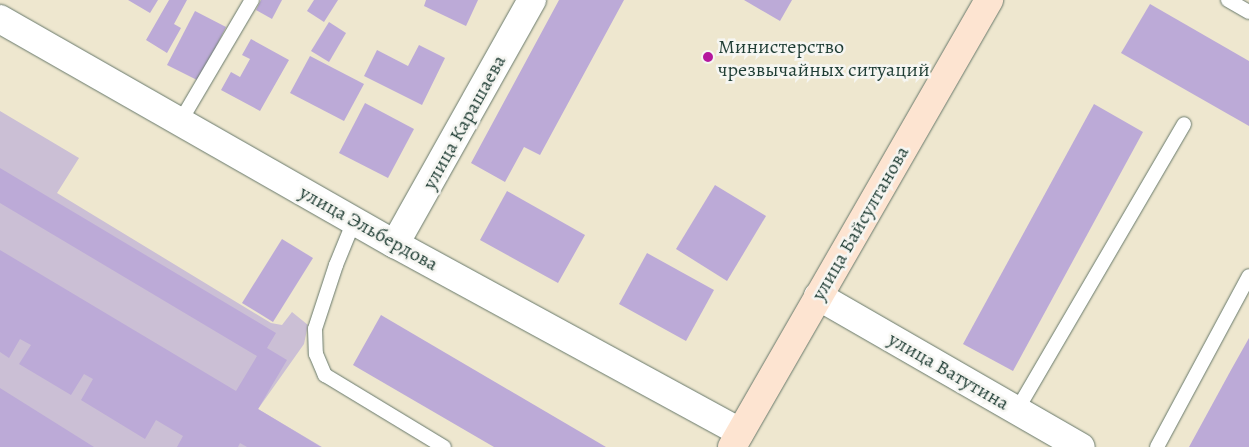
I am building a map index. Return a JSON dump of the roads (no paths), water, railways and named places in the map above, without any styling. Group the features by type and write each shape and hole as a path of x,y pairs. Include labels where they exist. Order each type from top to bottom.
{"street":[{"name":"улица Карашаева","path":"395,244 532,0"},
{"name":"улица Байсултанова","path":"736,440 989,0"},
{"name":"улица Эльбердова","path":"0,20 736,440"},
{"name":"улица Ватутина","path":"818,296 1081,447"}],"lane":[{"path":"180,122 252,0"},
{"path":"1228,0 1249,12"},
{"path":"1017,410 1184,124"},
{"path":"354,221 336,266 315,329 316,354 325,375 444,447"},
{"path":"1157,447 1249,276"}],"place":[{"name":"Министерство чрезвычайных ситуаций","path":"708,57"}]}
